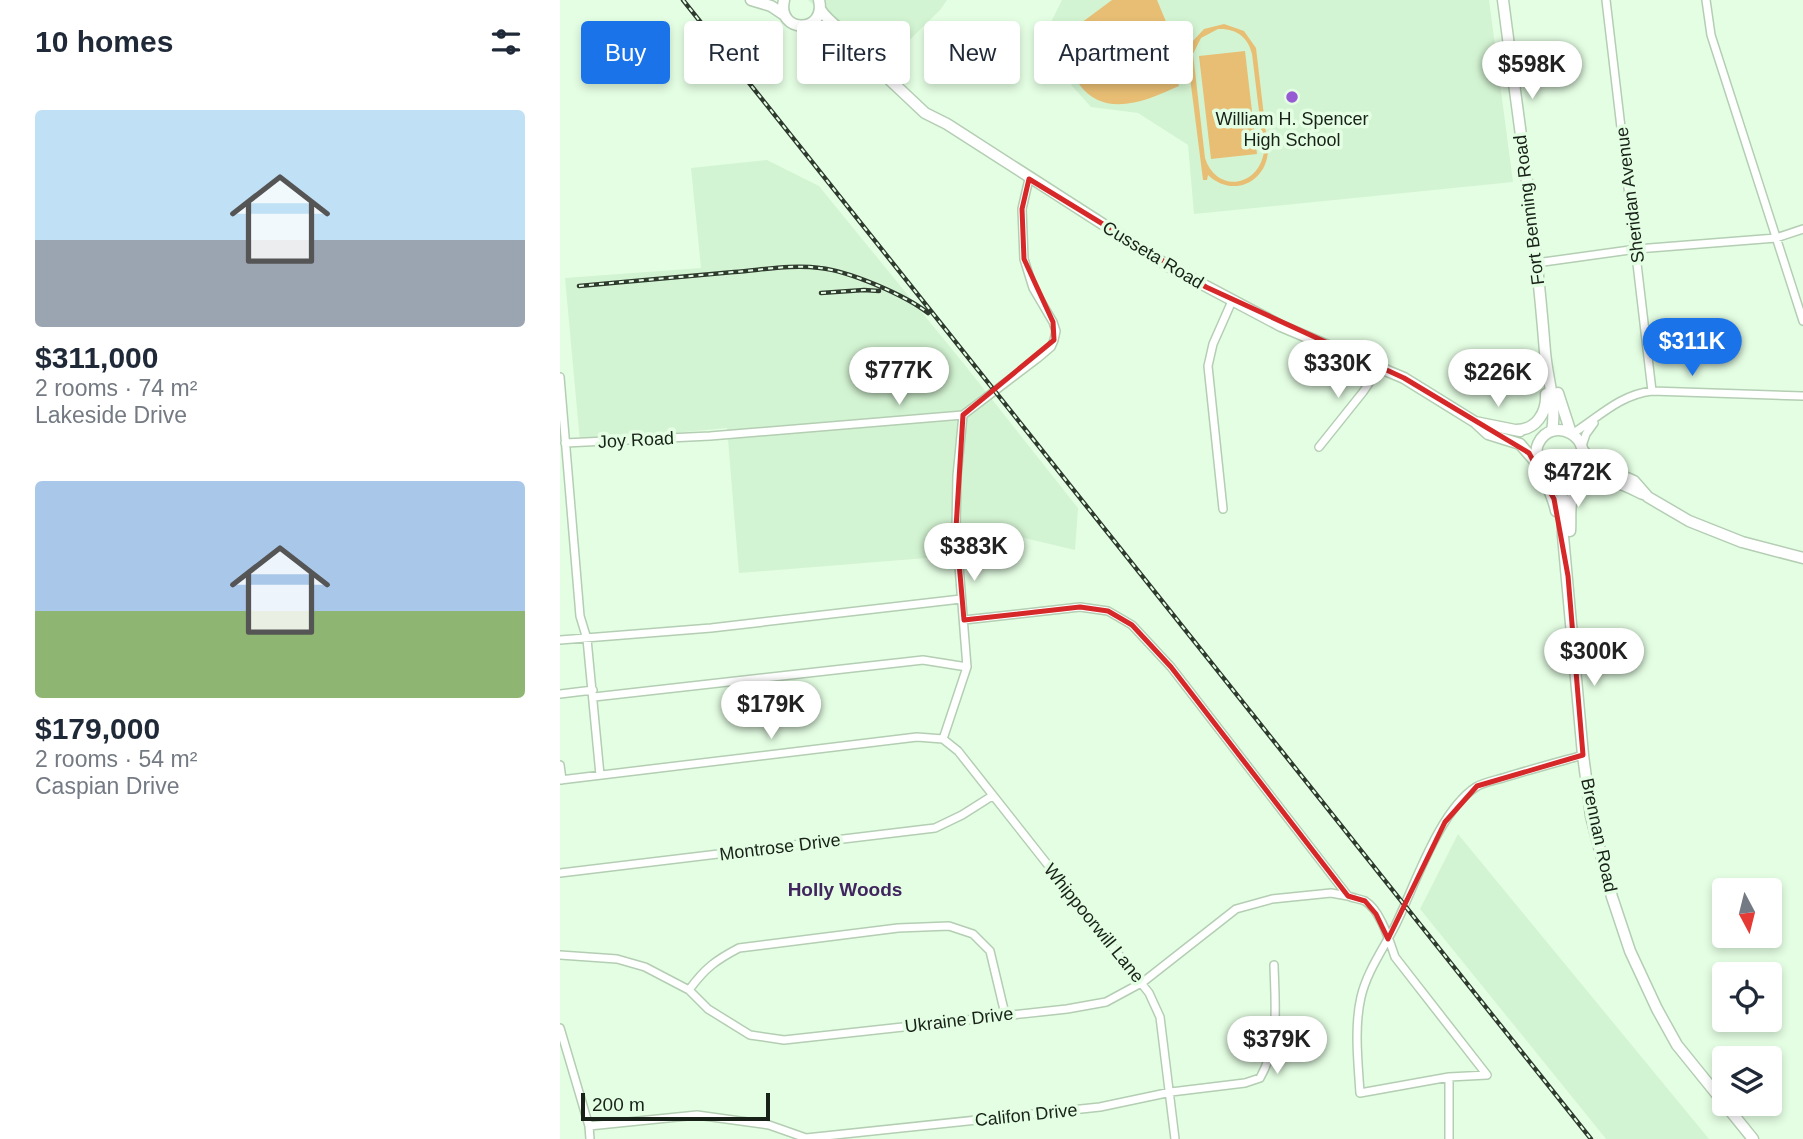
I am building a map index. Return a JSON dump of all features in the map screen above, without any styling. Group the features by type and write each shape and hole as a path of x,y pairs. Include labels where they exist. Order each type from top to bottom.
{"street":[{"path":"783,14 784,0"},
{"name":"Fort Benning Road","path":"1503,0 1536,262 1546,367 1555,418 1550,432"},
{"name":"Sheridan Avenue","path":"1606,0 1652,391"},
{"path":"1706,0 1711,35 1803,321"},
{"name":"Cusseta Road","path":"758,1 771,6 790,23 797,25"},
{"name":"Cusseta Road","path":"819,4 828,21"},
{"name":"Cusseta Road","path":"894,84 925,113 947,124 1168,266 1281,326 1404,378 1475,422 1488,434 1520,444 1541,469"},
{"path":"560,765 561,780 917,737 943,739 967,667 956,528 957,476 963,415 1051,347 1056,331 1033,288 1024,259 1023,209 1029,178"},
{"path":"1536,262 1637,249 1776,238 1803,229"},
{"path":"1223,509 1208,366 1213,344 1232,301"},
{"name":"Fort Benning Road","path":"1544,337 1560,404 1571,434"},
{"path":"1319,447 1363,393 1380,367"},
{"path":"1516,430 1528,429 1541,417 1546,401 1546,367"},
{"path":"560,377 580,616 587,639 594,693 600,775"},
{"path":"1569,475 1579,466 1586,433 1607,408 1625,398 1652,391 1803,396"},
{"name":"Joy Road","path":"565,443 710,436 963,415"},
{"path":"1598,417 1571,434 1550,432 1540,440 1536,451 1541,469 1554,477 1593,474 1609,478 1648,496 1689,522 1732,538 1803,558"},
{"name":"Cusseta Road","path":"1475,422 1516,430 1550,432"},
{"path":"1571,434 1589,458 1599,466 1634,481 1648,496"},
{"name":"Brennan Road","path":"1541,469 1554,499 1563,536"},
{"name":"Brennan Road","path":"1569,475 1562,488 1563,536 1583,755 1597,845 1630,951 1657,1009 1677,1045 1753,1139"},
{"path":"1568,576 1573,495 1584,482 1609,478"},
{"path":"560,640 711,628 961,599"},
{"path":"964,620 1080,607 1108,611 1132,625 1171,667 1348,896 1365,901 1377,914 1388,939 1395,957 1487,1075 1449,1077 1360,1093 1357,1028 1361,996 1380,953 1388,939 1427,855 1445,822 1477,786 1583,755"},
{"path":"560,694 594,693 923,660 967,667"},
{"name":"Whippoorwill Lane","path":"943,739 958,751 1143,982 1160,1017 1175,1139"},
{"name":"Montrose Drive","path":"560,873 935,828 992,796"},
{"name":"Ukraine Drive","path":"560,955 617,959 645,967 689,990 708,1009 750,1035 784,1040 1067,1009 1106,1002 1143,982 1236,909 1272,900 1331,893 1348,896"},
{"path":"689,990 703,970 739,948 898,928 949,926 973,934 989,951 1005,1014"},
{"name":"Califon Drive","path":"589,1125 697,1115 769,1125 806,1138 856,1136 1100,1107 1171,1092 1245,1083 1260,1078 1268,1065 1275,1040 1274,965"},
{"path":"560,1028 589,1125 590,1139"},
{"path":"1449,1077 1449,1139"}],"highlighted area":[{"path":"1029,179 1206,287 1404,378 1529,453 1554,499 1568,576 1583,755 1477,786 1445,822 1388,939 1376,914 1365,901 1348,896 1171,667 1132,625 1108,611 1080,607 964,620 956,528 963,415 1054,340 1053,322 1024,259 1022,209"}],"shaded area":[{"path":"808,0 947,0 929,21 924,21 924,26 910,39 910,21 831,21"},
{"name":"William H. Spencer High School","path":"1062,0 1489,0 1513,182 1194,214 1188,145 1138,113 1091,107 1071,84 1193,84 1193,21 1052,21"},
{"path":"1112,0 1157,0 1166,21 1084,21"},
{"path":"1224,24 1244,31 1256,48 1268,150 1262,171 1247,184 1227,185 1208,175 1207,180 1203,180 1191,84 1193,84 1193,54 1193,41 1204,29","holes":["1218,29 1230,30 1244,38 1252,54 1264,152 1254,173 1236,182 1218,177 1205,158 1193,54 1201,38"]},
{"path":"1245,51 1257,154 1211,159 1199,56"},
{"path":"1079,84 1179,86 1154,97 1127,104 1101,101 1089,95"},
{"path":"767,160 819,186 1078,508 1075,550 957,522 951,556 739,573 727,428 580,442 565,278 701,268 691,168"},
{"path":"1458,834 1709,1139 1606,1139 1420,909"}],"railway":[{"path":"683,0 1591,1139"},
{"path":"579,286 809,267 832,270 861,279 906,299 928,313"},
{"path":"821,293 879,291"}],"place":[{"name":"William H. Spencer High School","path":"1292,97"}],"district":[{"name":"Holly Woods","path":"845,889"}]}
